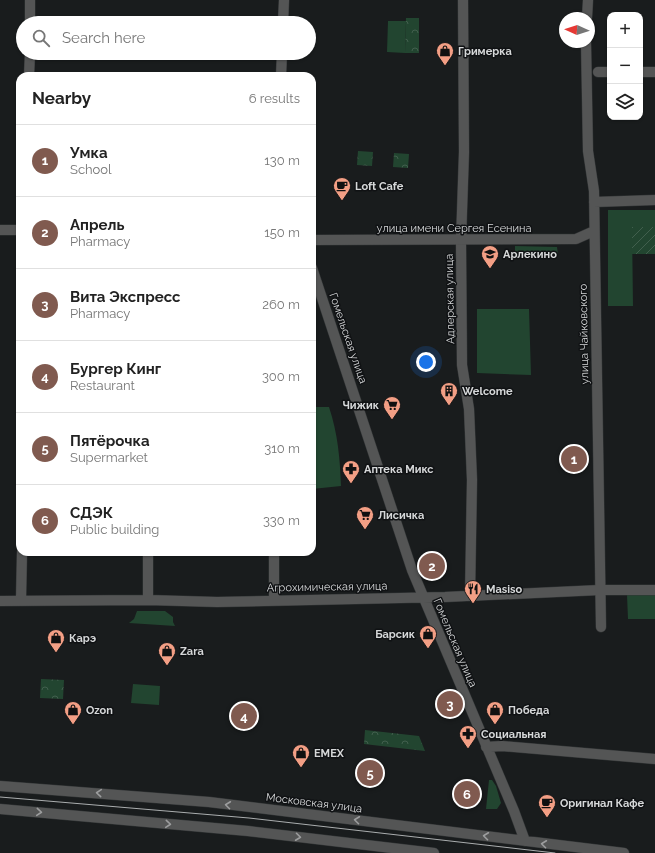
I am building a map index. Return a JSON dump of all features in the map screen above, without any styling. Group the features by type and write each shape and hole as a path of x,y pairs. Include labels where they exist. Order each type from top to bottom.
{"street":[{"path":"30,0 30,16"},
{"path":"283,16 284,0"},
{"name":"Адлерская улица","path":"463,0 464,152 461,241 462,365 469,409 472,480 470,596"},
{"path":"587,12 588,0"},
{"name":"улица Чайковского","path":"586,48 588,151 594,191 601,627"},
{"path":"29,72 30,60"},
{"path":"281,72 282,60"},
{"path":"598,72 607,72"},
{"path":"643,72 655,72"},
{"path":"594,202 655,200"},
{"path":"0,230 16,230"},
{"name":"улица имени Сергея Есенина","path":"316,240 461,241 576,239 594,231"},
{"name":"Гомельская улица","path":"316,280 391,508 423,597 514,811 525,841"},
{"path":"21,600 22,556"},
{"path":"148,556 148,600"},
{"path":"274,556 274,600"},
{"name":"Агрохимическая улица","path":"0,601 148,600 217,602 470,596 600,590 655,590"},
{"path":"486,747 502,746 655,759"},
{"name":"Московская улица","path":"0,786 209,802 624,853"},
{"path":"0,809 248,831 434,853"}],"green space":[{"path":"406,18 419,18 419,53 405,53"},
{"path":"388,21 406,21 405,53 387,52"},
{"path":"358,151 373,152 372,166 357,165"},
{"path":"394,153 409,154 408,168 393,167"},
{"path":"608,210 655,210 655,227 632,227 633,306 608,306"},
{"path":"632,227 655,227 655,254 632,254"},
{"path":"515,246 557,247 558,255 515,255"},
{"path":"477,309 529,309 531,375 477,373"},
{"path":"316,407 329,407 335,427 338,446 341,486 316,489"},
{"path":"627,595 655,595 655,619 628,619"},
{"path":"137,611 165,611 173,617 175,626 129,623 134,619"},
{"path":"41,679 64,680 63,699 40,698"},
{"path":"133,684 160,686 159,705 131,703"},
{"path":"365,730 419,736 425,751 364,744"},
{"path":"489,780 492,780 496,786 501,803 497,809 486,809"}],"tram line":[{"path":"0,797 249,818 555,853"}],"place":[{"name":"Гримерка","path":"445,66"},
{"name":"Loft Cafe","path":"342,201"},
{"name":"Арлекино","path":"490,269"},
{"name":"Welcome","path":"449,406"},
{"name":"Чижик","path":"392,420"},
{"name":"Умка","path":"574,459"},
{"name":"Аптека Микс","path":"351,484"},
{"name":"Лисичка","path":"365,530"},
{"name":"Апрель","path":"432,566"},
{"name":"Masiso","path":"473,604"},
{"name":"Барсик","path":"428,649"},
{"name":"Карэ","path":"56,653"},
{"name":"Zara","path":"167,666"},
{"name":"Вита Экспресс","path":"450,704"},
{"name":"Бургер Кинг","path":"244,716"},
{"name":"Ozon","path":"73,725"},
{"name":"Победа","path":"495,725"},
{"name":"Социальная","path":"468,749"},
{"name":"EMEX","path":"301,768"},
{"name":"Пятёрочка","path":"370,773"},
{"name":"СДЭК","path":"467,794"},
{"name":"Оригинал Кафе","path":"547,818"}]}
